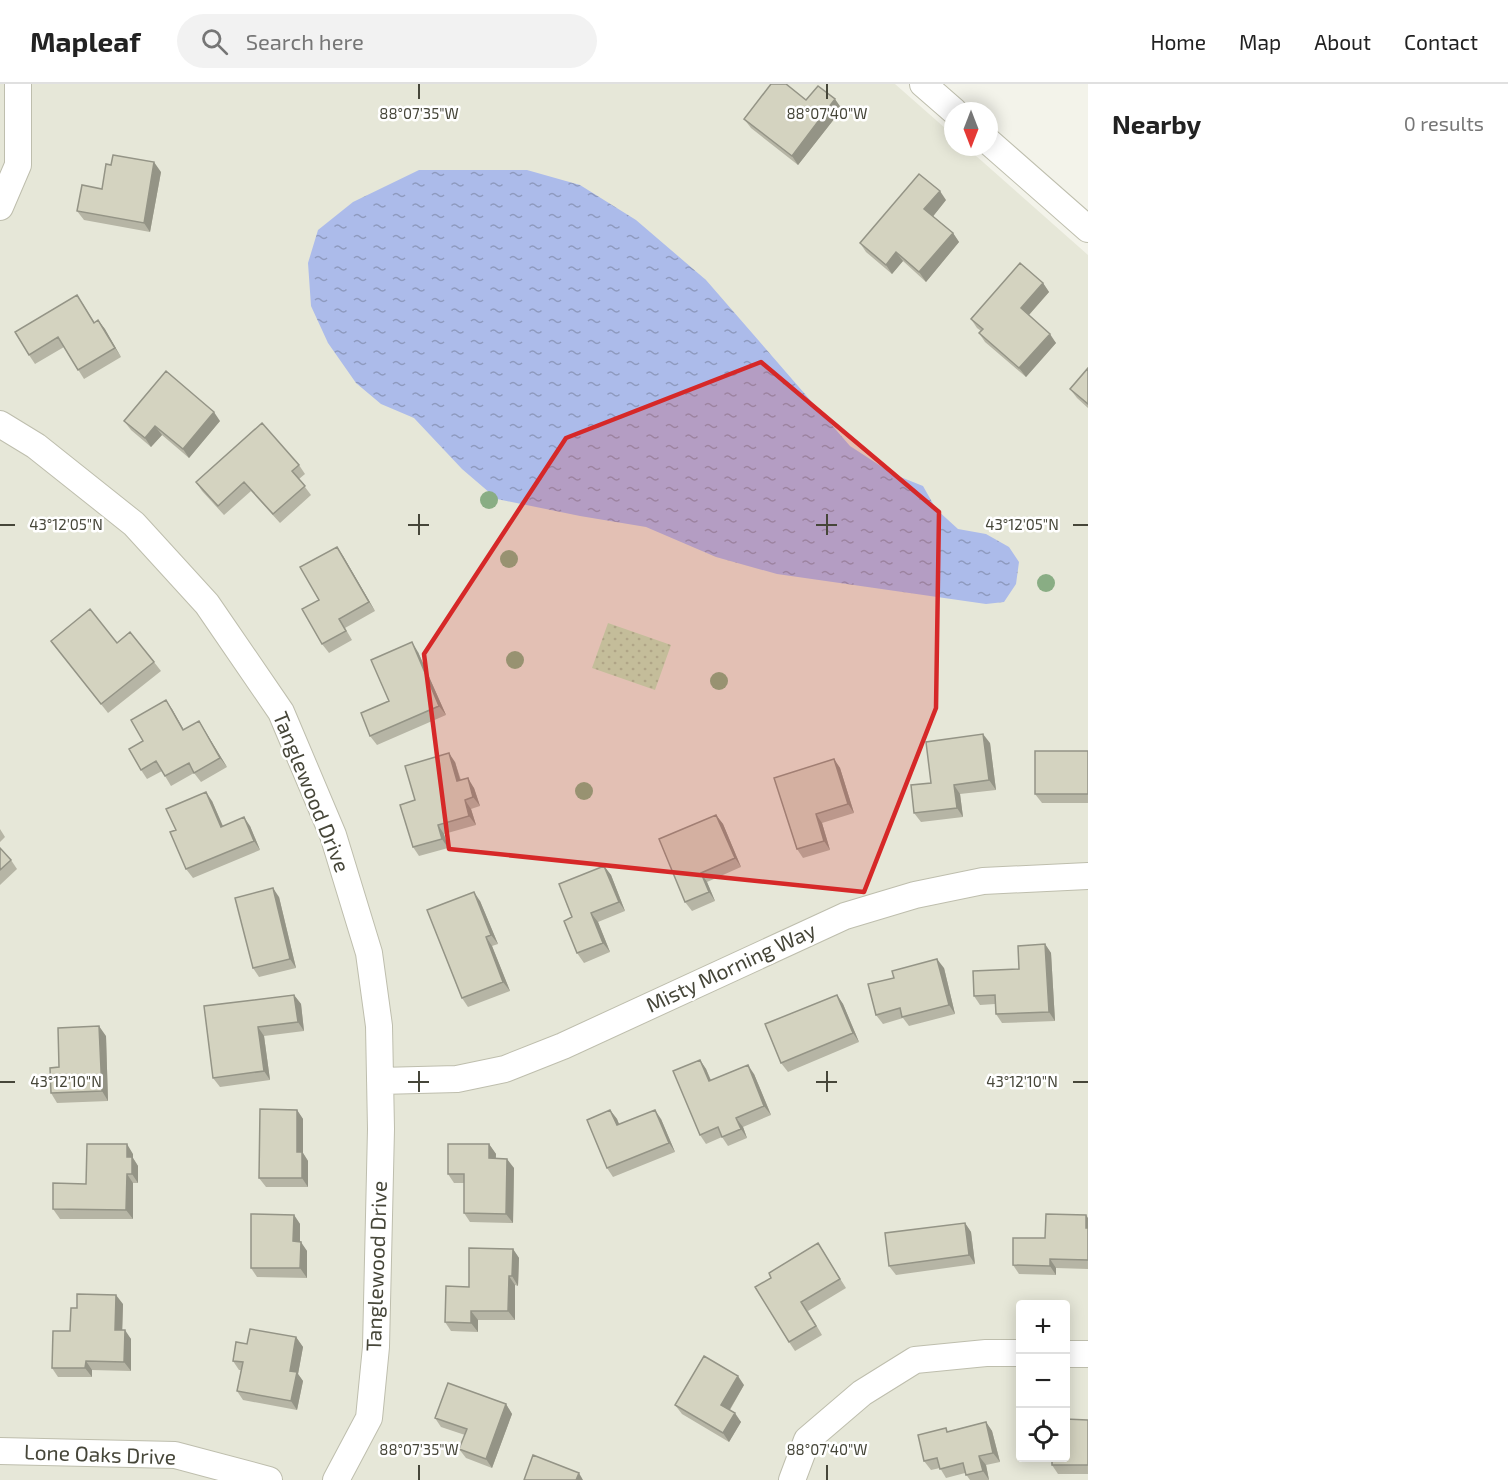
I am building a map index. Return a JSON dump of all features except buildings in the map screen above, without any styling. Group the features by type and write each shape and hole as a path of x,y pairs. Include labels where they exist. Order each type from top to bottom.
{"street":[{"path":"0,207 18,165 18,84"},
{"path":"923,84 944,102"},
{"path":"998,150 1088,230"},
{"name":"Tanglewood Drive","path":"0,424 36,446 134,524 207,604 280,712 333,835 369,953 379,1026 381,1129 376,1347 369,1418 336,1480"},
{"name":"Misty Morning Way","path":"380,1081 457,1079 505,1069 563,1046 845,916 865,910 983,881 1088,876"},
{"path":"792,1480 807,1440 862,1393 915,1360 986,1353 1016,1353"},
{"path":"1070,1354 1088,1354"},
{"name":"Lone Oaks Drive","path":"0,1451 175,1455 269,1480"}],"highlighted area":[{"path":"761,362 939,512 936,708 864,892 606,867 449,849 424,654 566,438"}],"shaded area":[{"path":"0,84 895,84 944,127 944,156 976,156 1088,255 1088,1480 0,1480"}],"green space":[{"path":"608,623 671,645 655,690 592,668"}],"water":[{"path":"419,170 527,170 580,185 636,220 706,280 850,446 893,474 923,486 936,509 958,529 986,534 1009,547 1019,562 1016,584 1004,602 986,604 777,574 716,557 646,527 497,499 462,469 414,418 381,404 356,383 328,343 311,306 308,263 318,230 353,202"}]}
